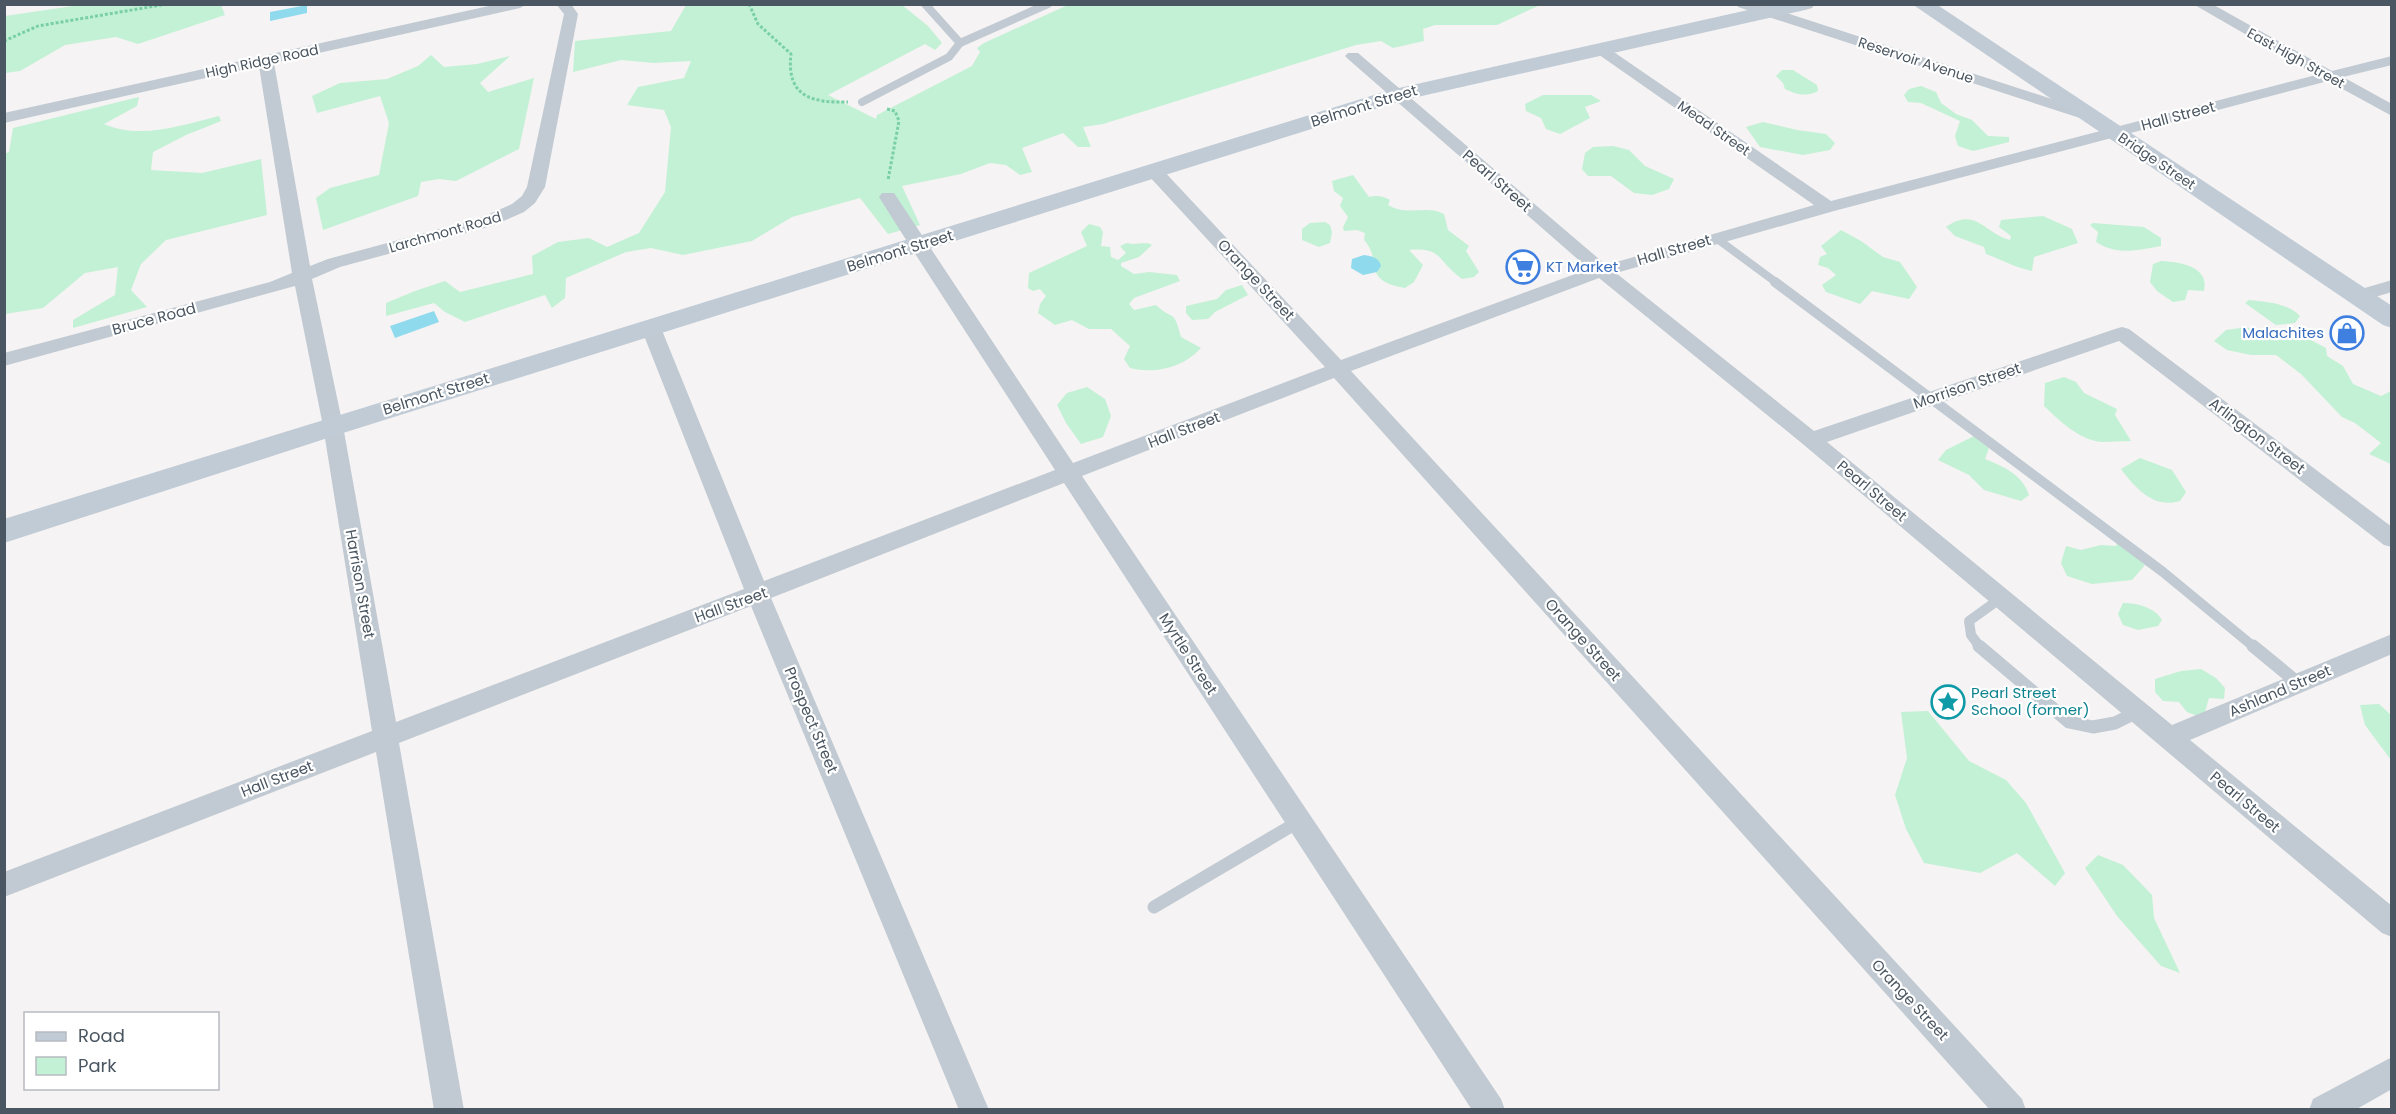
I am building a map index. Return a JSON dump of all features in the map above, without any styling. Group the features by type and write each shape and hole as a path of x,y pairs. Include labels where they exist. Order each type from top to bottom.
{"street":[{"name":"High Ridge Road","path":"4,118 519,4"},
{"name":"Larchmont Road","path":"302,276 334,263 486,222 508,213 529,199 536,187 571,14 563,4"},
{"name":"Belmont Street","path":"5,536 333,426 1398,95 1600,49 1754,8 1805,4"},
{"name":"Bridge Street","path":"1922,4 2391,319"},
{"name":"East High Street","path":"2200,4 2391,111"},
{"name":"Reservoir Avenue","path":"1754,8 2089,116"},
{"name":"Mead Street","path":"1600,49 1828,207"},
{"name":"Pearl Street","path":"1353,56 1602,271 1811,440 2391,924"},
{"name":"Harrison Street","path":"266,60 302,276 333,426 449,1110"},
{"name":"Hall Street","path":"4,885 386,736 1070,475 1338,369 1602,271 1828,207 2115,134 2391,60"},
{"name":"Orange Street","path":"1154,171 1338,369 2011,1110"},
{"name":"Myrtle Street","path":"888,197 1001,375 1070,475 1490,1110"},
{"name":"Bruce Road","path":"4,360 277,286 302,276"},
{"path":"2358,296 2391,286"},
{"name":"Prospect Street","path":"651,328 758,595 974,1110"},
{"name":"Morrison Street","path":"1811,440 2122,333"},
{"name":"Arlington Street","path":"2122,333 2391,539"},
{"name":"Ashland Street","path":"2169,738 2391,644"},
{"path":"2324,1110 2391,1072"}],"lane":[{"path":"925,4 960,43"},
{"path":"862,102 949,57 960,43 1048,4"},
{"path":"1716,238 2163,572 2298,683"},
{"path":"2001,598 1969,621 1971,635 1981,648 2069,722 2093,727 2115,723 2137,711"},
{"path":"1154,907 1299,822"}],"path":[{"path":"4,41 38,26 167,4"},
{"path":"749,4 758,24 791,54 793,81 801,95 824,103 862,102 895,111 898,116 888,178 888,197"}],"green space":[{"path":"80,5 221,5 225,15 138,44 116,37 65,45 20,71 5,73 5,16"},
{"path":"686,5 902,5 928,26 942,43 935,50 925,44 828,95 876,119 877,115 972,66 980,52 977,48 984,43 1068,5 1540,5 1497,25 1435,25 1423,29 1424,41 1393,48 1381,41 1356,45 1103,124 1083,127 1091,147 1078,147 1063,133 1022,148 1032,172 1020,175 1006,165 990,163 961,174 902,186 920,225 888,234 860,198 792,217 752,241 683,255 651,248 626,252 566,278 565,298 552,308 545,295 465,322 445,312 434,303 386,316 386,303 445,281 460,292 533,274 532,256 558,242 589,238 607,247 639,233 665,192 671,127 664,110 627,105 638,87 684,78 691,61 654,63 621,60 573,72 575,41 671,31"},
{"path":"431,55 444,67 477,64 510,56 480,83 488,92 534,78 519,149 456,181 439,179 421,182 418,196 323,230 316,198 330,188 379,175 389,123 380,96 317,113 312,96 340,83 387,79 418,66"},
{"path":"1782,70 1793,70 1817,85 1818,91 1802,94 1785,89 1776,76"},
{"path":"1921,86 1936,92 1941,103 1956,114 1972,120 1988,136 2009,137 2009,142 1973,151 1958,146 1955,136 1960,121 1921,103 1908,102 1904,95 1909,89"},
{"path":"1543,95 1591,95 1601,101 1585,107 1590,118 1560,134 1546,129 1541,118 1526,111 1525,104"},
{"path":"139,97 137,106 104,124 118,129 147,131 176,127 219,116 221,121 153,152 151,170 202,173 261,159 267,215 166,240 141,264 131,290 147,307 73,328 73,320 115,295 118,267 85,273 43,308 5,314 4,154 9,152 13,128"},
{"path":"1763,122 1826,134 1835,143 1830,150 1803,155 1760,147 1746,127"},
{"path":"1613,146 1629,150 1645,166 1674,179 1669,189 1652,195 1634,193 1611,176 1588,176 1582,169 1585,153 1593,147"},
{"path":"1353,175 1369,197 1377,196 1390,200 1388,205 1403,210 1430,210 1444,214 1448,230 1469,246 1466,251 1479,272 1474,277 1462,279 1434,253 1409,250 1423,265 1414,282 1405,288 1382,280 1375,269 1370,248 1364,240 1365,233 1357,230 1344,231 1343,227 1348,217 1340,206 1343,198 1334,191 1332,181"},
{"path":"2043,216 2072,229 2078,243 2034,257 2032,271 1986,254 1984,247 1955,236 1946,227 1956,221 1973,220 2010,240 2011,236 1999,227 2001,220"},
{"path":"1325,222 1330,225 1332,232 1330,243 1319,247 1302,240 1302,229 1310,223"},
{"path":"2093,223 2144,227 2161,238 2161,246 2128,251 2112,249 2096,242 2098,232 2090,225"},
{"path":"1089,224 1100,227 1103,232 1101,246 1110,247 1111,257 1118,260 1126,253 1120,246 1127,243 1152,245 1139,257 1121,263 1121,266 1134,274 1149,272 1177,275 1180,281 1134,298 1129,304 1134,310 1156,305 1172,316 1181,337 1201,348 1194,355 1177,365 1159,370 1130,368 1124,359 1130,346 1111,329 1089,329 1072,320 1055,325 1038,313 1040,304 1046,296 1040,289 1033,291 1028,288 1029,273 1087,246 1081,232"},
{"path":"1841,230 1883,257 1900,262 1917,287 1909,299 1872,291 1860,304 1826,292 1822,285 1836,275 1828,268 1818,265 1820,257 1827,254 1821,246"},
{"path":"2161,261 2184,264 2198,271 2205,283 2204,291 2188,290 2185,300 2173,302 2157,291 2150,282 2153,264"},
{"path":"1242,285 1248,295 1215,312 1208,319 1192,320 1186,313 1186,306 1217,299 1226,290"},
{"path":"2249,300 2283,306 2300,316 2295,323 2276,325 2245,303"},
{"path":"2247,327 2269,339 2285,340 2305,337 2326,348 2327,356 2343,366 2353,384 2381,396 2391,391 2391,464 2369,454 2381,443 2355,423 2342,417 2301,374 2276,355 2251,355 2227,350 2214,341 2226,330"},
{"path":"2064,377 2076,382 2084,393 2117,409 2115,415 2131,441 2102,442 2085,438 2070,429 2044,406 2045,383"},
{"path":"1087,387 1105,399 1111,416 1103,437 1081,444 1057,405 1067,393"},
{"path":"1974,436 1989,448 1985,459 2017,476 2029,495 2021,501 1984,490 1969,475 1938,460 1946,450"},
{"path":"2140,458 2172,470 2186,492 2180,501 2171,503 2154,500 2133,484 2121,469"},
{"path":"2118,541 2145,565 2132,580 2092,584 2067,576 2061,563 2066,546 2081,550 2101,545 2116,546"},
{"path":"2123,603 2145,607 2162,620 2158,626 2138,630 2123,625 2118,614"},
{"path":"2201,669 2216,678 2225,688 2224,699 2209,698 2205,712 2200,717 2187,712 2179,702 2163,701 2155,692 2155,679 2181,671"},
{"path":"2379,704 2391,715 2391,760 2365,725 2360,705"},
{"path":"1928,711 1969,761 2006,780 2026,803 2065,873 2055,886 2017,853 1980,873 1924,863 1906,829 1895,795 1907,758 1901,712"},
{"path":"2098,855 2123,865 2152,895 2154,918 2180,973 2161,966 2117,916 2085,868"}],"water":[{"path":"307,5 307,13 270,21 270,12"},
{"path":"1364,255 1379,261 1381,266 1377,272 1363,275 1351,268 1352,259"},
{"path":"434,311 439,322 395,338 390,326"}],"place":[{"name":"KT Market","path":"1523,267"},
{"name":"Malachites","path":"2347,333"},
{"name":"Pearl Street School (former)","path":"1948,702"}]}
